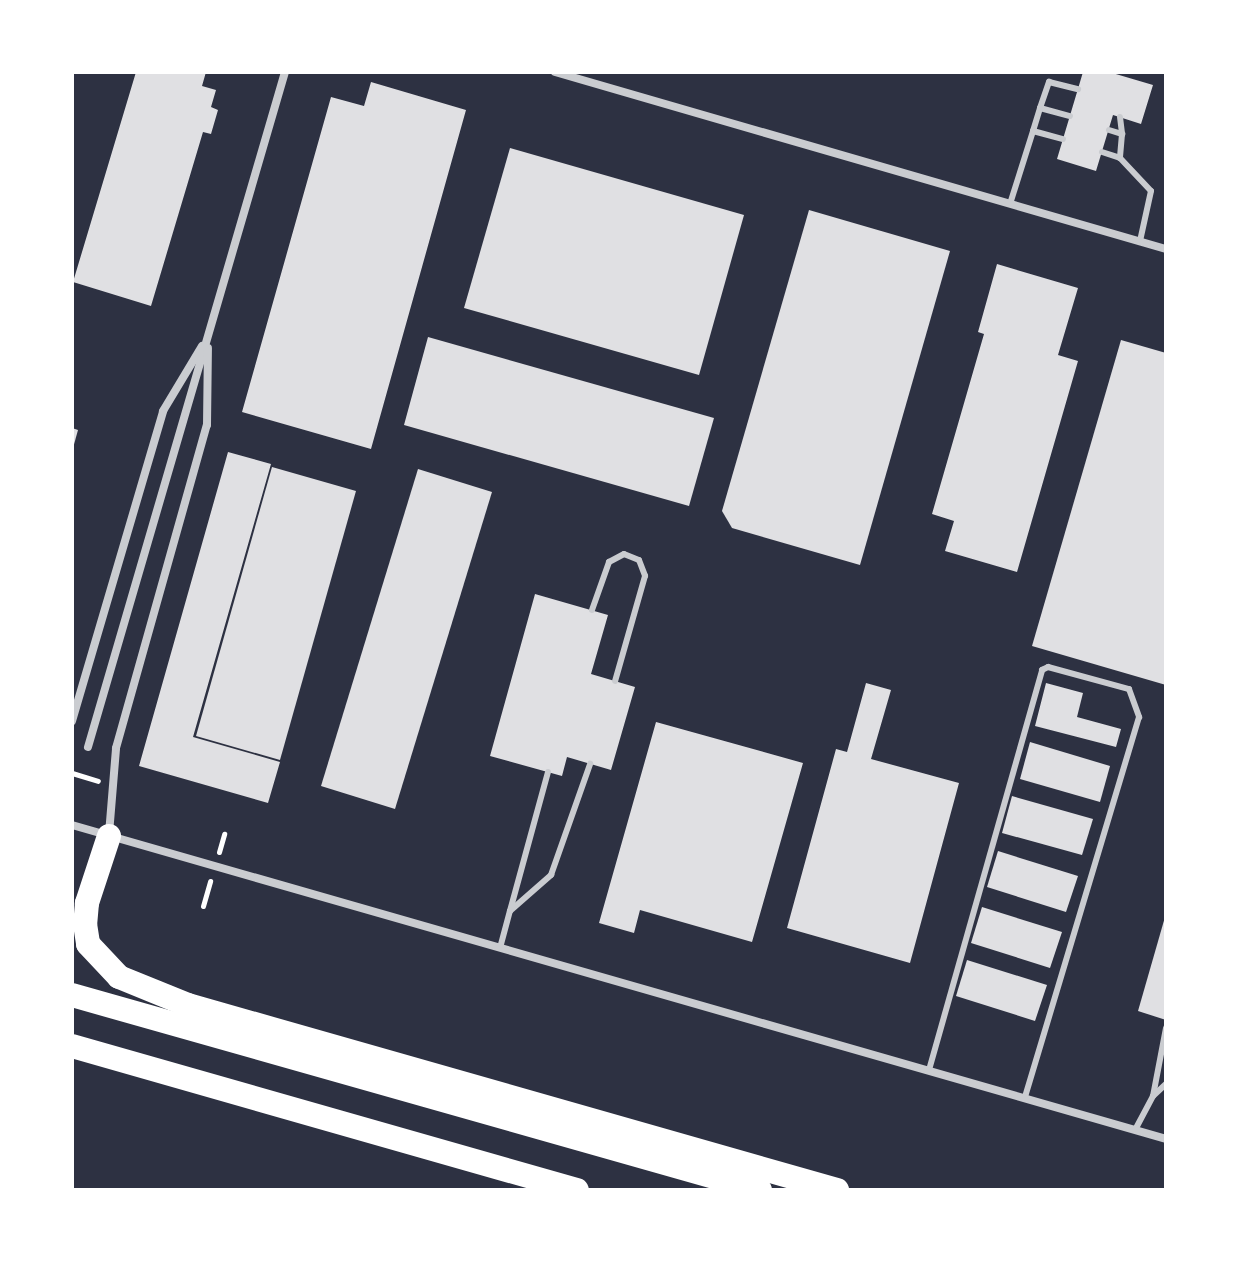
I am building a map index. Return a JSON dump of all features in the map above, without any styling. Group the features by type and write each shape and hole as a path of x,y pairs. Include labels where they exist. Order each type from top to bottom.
{"highway":[{"path":"109,836 87,903 85,924 88,944 119,977 188,1005 837,1190"},
{"path":"72,995 760,1190"},
{"path":"72,1046 577,1190"}],"street":[{"path":"88,747 285,72"},
{"path":"555,72 1166,249"},
{"path":"72,721 76,697 163,411 208,336"},
{"path":"109,836 116,748 207,425 208,336"},
{"path":"72,825 1166,1139"}],"lane":[{"path":"1010,204 1049,82 1078,89"},
{"path":"1040,108 1070,116"},
{"path":"1120,117 1120,158"},
{"path":"1109,130 1122,134"},
{"path":"1033,131 1063,139"},
{"path":"1102,152 1120,158 1151,191 1140,241"},
{"path":"592,610 609,562 624,554 639,560 645,576 615,681"},
{"path":"929,1070 1042,670 1048,667 1129,689 1139,717 1025,1098"},
{"path":"510,911 551,875 590,764"},
{"path":"500,948 548,772"},
{"path":"1135,1130 1153,1096 1166,1028"},
{"path":"1153,1096 1166,1084"}],"path":[{"path":"72,773 113,787"}],"building":[{"path":"136,72 206,72 202,86 216,90 211,107 218,110 211,134 203,132 151,306 73,282"},
{"path":"1083,72 1109,72 1153,85 1141,124 1113,115 1096,171 1057,159"},
{"path":"371,82 466,110 371,449 242,412 331,97 364,106"},
{"path":"510,148 744,215 699,375 464,308"},
{"path":"809,210 950,251 860,565 732,528 722,511"},
{"path":"997,264 1078,288 1058,355 1078,361 1017,572 945,551 954,521 932,514 984,334 978,332"},
{"path":"428,337 714,418 689,506 404,425"},
{"path":"1121,340 1166,353 1166,685 1032,646"},
{"path":"72,428 78,430 73,448 72,448"},
{"path":"228,452 271,464 193,737 280,762 268,803 139,766"},
{"path":"272,467 356,491 280,760 196,736"},
{"path":"418,469 492,492 395,809 321,786"},
{"path":"535,594 608,615 591,674 635,687 611,770 567,757 562,776 490,756"},
{"path":"866,683 891,690 871,759 959,783 910,963 787,928 836,749 847,752"},
{"path":"1046,683 1083,693 1077,717 1121,729 1116,747 1035,726"},
{"path":"656,722 803,763 752,942 640,910 634,933 599,923"},
{"path":"1030,742 1110,766 1100,802 1020,779"},
{"path":"1012,796 1093,819 1082,855 1002,833"},
{"path":"998,851 1078,876 1066,912 987,887"},
{"path":"982,907 1062,932 1050,968 971,943"},
{"path":"1166,917 1166,1020 1138,1011"},
{"path":"967,960 1047,985 1035,1021 956,996"}]}
